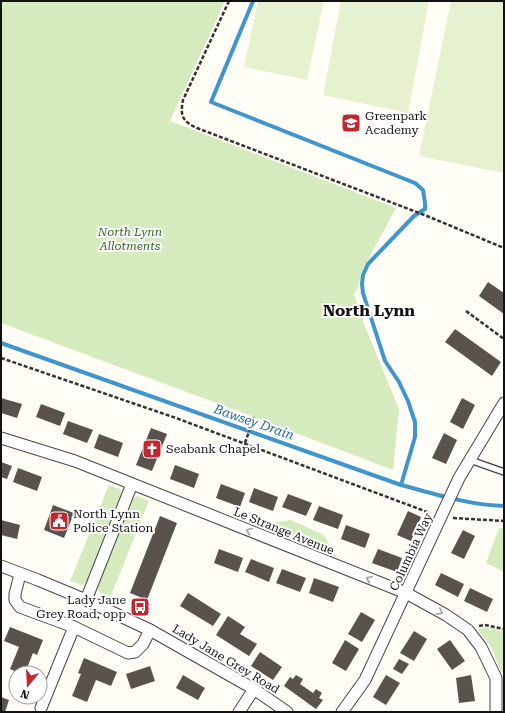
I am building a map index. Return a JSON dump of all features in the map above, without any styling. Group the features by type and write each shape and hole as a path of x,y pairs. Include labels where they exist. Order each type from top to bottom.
{"street":[{"name":"Columbia Way","path":"342,712 365,680 459,478 504,403"},
{"name":"Le Strange Avenue","path":"1,438 75,461 406,594 446,615 468,630 481,647 496,678 496,712"},
{"path":"86,600 132,484"},
{"name":"Lady Jane Grey Road","path":"1,566 86,600 150,630 254,689 287,712"},
{"path":"20,574 15,594 15,600 20,607 74,627 128,653 135,652 143,644 150,630"},
{"path":"48,679 74,627"},
{"path":"239,712 254,689"}],"lane":[{"path":"470,460 504,472"}],"path":[{"path":"229,1 183,100 181,111 183,118 190,125 426,216 504,248"},
{"path":"466,312 504,339"},
{"path":"1,358 176,418 441,517 504,521"},
{"path":"245,443 254,417"},
{"path":"468,630 485,625 504,629"}],"green space":[{"name":"North Lynn Allotments","path":"1,1 225,1 170,121 396,208 363,269 359,285 354,294 364,324 399,409 393,470 1,323"},
{"path":"258,1 324,1 307,80 244,67"},
{"path":"341,1 429,1 408,113 323,95"},
{"path":"451,1 504,1 504,173 419,156"},
{"path":"109,485 120,489 120,501 88,581 82,585 70,581"},
{"path":"137,496 149,501 110,598 99,592 97,587 132,501"},
{"path":"291,520 324,535 337,558 258,525"},
{"path":"499,528 504,528 504,572 486,563"},
{"path":"486,627 504,631 504,672 501,672 491,647 477,629"}],"building":[{"path":"488,282 504,293 504,314 479,296"},
{"path":"455,329 501,362 492,376 445,342"},
{"path":"1,398 22,404 17,418 1,413"},
{"path":"462,398 475,405 463,429 450,422"},
{"path":"41,404 65,413 60,426 36,417"},
{"path":"68,421 93,430 87,443 63,434"},
{"name":"Seabank Chapel","path":"151,428 167,434 152,471 136,465"},
{"path":"444,433 457,440 446,464 432,458"},
{"path":"99,434 123,443 118,457 94,448"},
{"path":"1,462 12,466 7,479 1,477"},
{"path":"175,465 199,474 194,488 170,479"},
{"path":"18,468 42,477 37,491 13,482"},
{"path":"221,484 245,493 240,507 216,498"},
{"path":"254,488 278,497 273,511 249,502"},
{"path":"288,494 312,503 306,516 282,507"},
{"name":"North Lynn Police Station","path":"53,505 74,513 64,538 44,530"},
{"path":"319,506 343,515 338,529 313,520"},
{"path":"408,511 421,517 411,541 397,535"},
{"path":"160,516 177,523 147,600 130,593"},
{"path":"1,520 20,525 17,539 1,535"},
{"path":"346,525 370,534 365,548 341,539"},
{"path":"463,530 475,536 464,559 451,553"},
{"path":"219,549 243,558 238,572 214,563"},
{"path":"378,549 402,558 397,572 372,563"},
{"path":"251,559 274,568 269,582 245,572"},
{"path":"282,569 306,578 300,592 276,583"},
{"path":"441,573 464,584 458,597 435,585"},
{"path":"314,578 339,587 333,602 309,593"},
{"path":"470,588 493,599 487,612 464,601"},
{"path":"188,593 221,614 213,626 180,606"},
{"path":"361,612 375,620 362,642 348,634"},
{"path":"228,616 245,627 240,634 257,644 249,656 216,635"},
{"path":"10,627 43,640 37,655 33,653 28,665 12,665 19,647 4,641"},
{"path":"414,631 427,639 414,661 400,653"},
{"path":"345,640 359,649 346,671 332,663"},
{"path":"450,640 465,661 452,670 437,649"},
{"path":"260,652 282,667 273,680 251,666"},
{"path":"84,658 117,672 111,686 96,680 87,702 72,696 81,674 78,673"},
{"path":"399,659 409,664 402,674 393,669"},
{"path":"150,666 155,681 131,689 126,674"},
{"path":"183,675 205,688 198,700 176,688"},
{"path":"296,675 303,679 300,684 313,693 316,689 322,693 319,698 323,700 316,709 284,686 290,677 293,679"},
{"path":"386,675 400,683 386,705 373,697"},
{"path":"471,675 475,701 459,703 456,678"},
{"path":"1,697 8,700 8,703 5,712 1,712"}],"waterway":[{"path":"253,1 211,102 415,183 423,190 425,209 414,216 368,264 363,275 362,284 363,293 385,361 399,382 408,401 415,422 415,437 401,485"},
{"name":"Bawsey Drain","path":"1,343 401,485 478,504 504,506"}],"place":[{"name":"Greenpark Academy","path":"351,123"},
{"name":"Seabank Chapel","path":"152,449"},
{"name":"North Lynn Police Station","path":"59,521"},
{"name":"Lady Jane Grey Road, opp","path":"140,607"}],"district":[{"name":"North Lynn","path":"369,310"}]}
